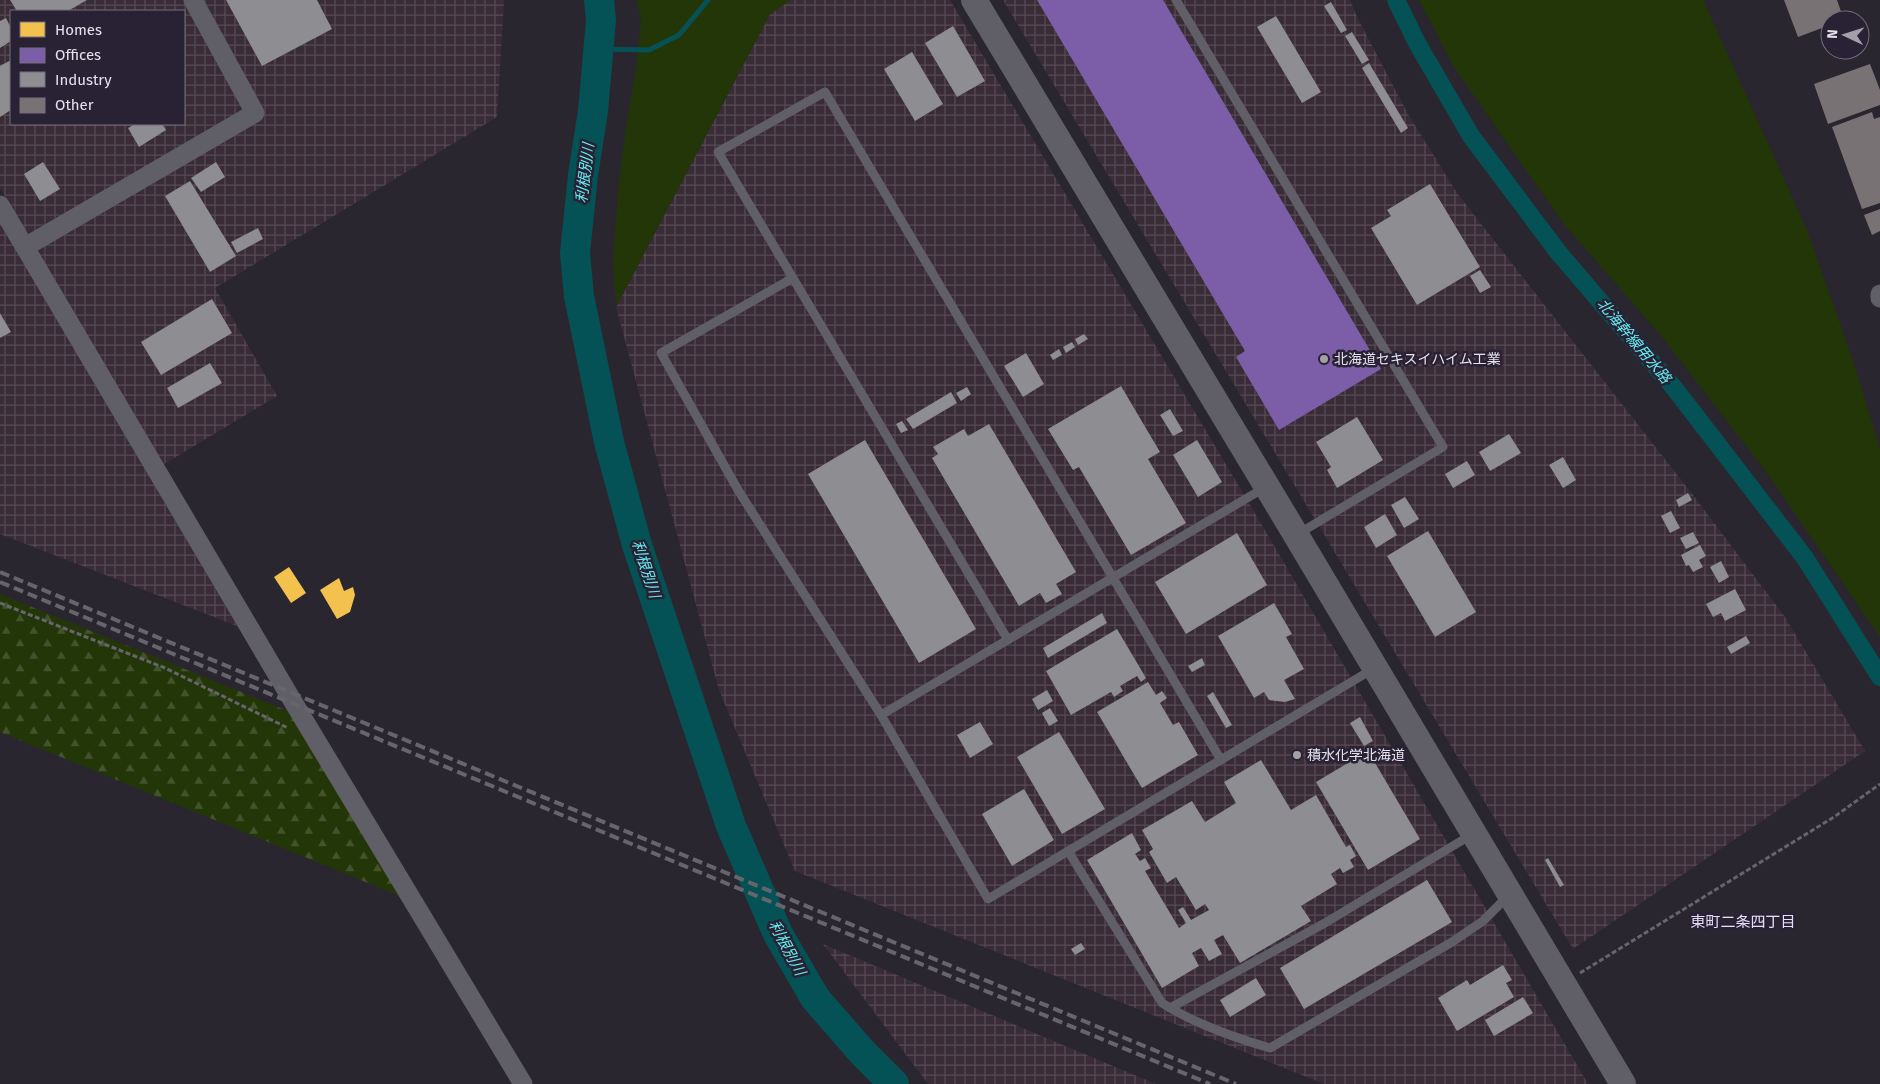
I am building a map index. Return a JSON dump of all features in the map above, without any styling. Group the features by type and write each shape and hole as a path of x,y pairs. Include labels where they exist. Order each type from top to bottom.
{"street":[{"path":"25,247 255,113 193,0"},
{"path":"974,0 1267,486 1623,1084"},
{"path":"0,205 523,1084"}],"lane":[{"path":"1176,0 1443,447 1296,535"},
{"path":"1008,640 718,152 825,92 1221,760"},
{"path":"793,278 660,354 738,490 881,715 988,899 1375,667"},
{"path":"881,715 1267,486"},
{"path":"1170,1008 1325,923 1474,833"},
{"path":"1068,851 1162,1003 1182,1016 1241,1040 1270,1048 1452,942 1483,921 1510,894"}],"path":[{"path":"0,604 165,668 318,742"},
{"path":"1563,983 1834,817 1880,784"}],"shaded area":[{"path":"0,0 504,0 497,117 215,288 277,396 161,466 0,188"},
{"path":"791,0 950,0 1262,525 1588,1084 1324,1084 795,871 719,690 616,307 770,14"},
{"path":"1003,0 1350,0 1408,114 1457,193 1693,495 1785,617 1865,751 1573,949"},
{"path":"0,221 237,626 0,534"},
{"path":"823,944 1156,1084 928,1084"}],"green space":[{"path":"637,0 791,0 770,14 616,307 613,260 618,189 636,68 641,20"},
{"path":"1419,0 1703,0 1807,230 1854,364 1880,449 1880,637 1764,469 1658,332 1563,223 1454,67"},
{"path":"0,594 288,711 402,897 0,732"}],"building: Homes":[{"path":"289,567 306,593 291,603 274,577"},
{"path":"339,578 344,591 353,587 355,595 350,612 337,619 320,590"}],"building: Offices":[{"path":"1037,0 1163,0 1381,369 1279,430 1236,357 1245,351"}],"building: Industry":[{"path":"10,0 87,0 70,10 16,10"},
{"path":"226,0 317,0 332,29 262,66"},
{"path":"1331,2 1347,30 1341,33 1324,6"},
{"path":"1276,16 1321,92 1302,103 1257,27"},
{"path":"6,18 10,26 10,42 0,48 0,21"},
{"path":"953,26 985,81 957,97 925,43"},
{"path":"1352,32 1369,60 1362,64 1345,36"},
{"path":"912,52 943,104 915,121 884,69"},
{"path":"10,61 10,111 0,117 0,66"},
{"path":"1369,63 1408,128 1401,133 1362,68"},
{"path":"133,125 163,125 166,130 139,147 128,128"},
{"path":"43,162 60,189 40,201 24,174"},
{"path":"216,162 225,177 201,192 191,178"},
{"path":"190,181 236,256 210,272 165,196"},
{"path":"1430,184 1480,267 1417,305 1371,228 1391,216 1387,210"},
{"path":"258,228 263,239 237,253 231,242"},
{"path":"1480,270 1491,287 1480,293 1470,276"},
{"path":"212,299 232,333 161,375 141,342"},
{"path":"0,313 11,332 0,338"},
{"path":"1084,334 1088,339 1078,345 1075,339"},
{"path":"1072,342 1075,347 1066,353 1063,347"},
{"path":"1059,349 1062,355 1053,360 1050,355"},
{"path":"1026,353 1044,384 1023,397 1004,366"},
{"path":"210,363 222,383 178,408 167,388"},
{"path":"1121,386 1160,452 1148,459 1186,523 1131,555 1079,467 1073,470 1048,429"},
{"path":"967,387 971,394 961,401 956,393"},
{"path":"951,392 957,403 913,429 906,419"},
{"path":"1170,409 1183,431 1173,436 1160,415"},
{"path":"1357,417 1383,460 1337,488 1327,470 1331,467 1316,442"},
{"path":"902,421 908,430 901,433 896,424"},
{"path":"989,424 1076,572 1056,584 1062,594 1046,603 1040,593 1019,606 932,458 938,454 933,447 964,429 968,436"},
{"path":"1509,434 1521,453 1490,471 1479,452"},
{"path":"865,440 976,629 919,663 808,474"},
{"path":"1197,440 1222,482 1198,497 1173,455"},
{"path":"1563,457 1576,480 1563,488 1549,465"},
{"path":"1467,461 1475,475 1453,488 1445,474"},
{"path":"1688,493 1692,500 1679,507 1676,500"},
{"path":"1405,497 1419,519 1404,528 1391,505"},
{"path":"1671,511 1680,528 1670,533 1661,516"},
{"path":"1385,514 1397,535 1376,548 1364,527"},
{"path":"1428,531 1476,612 1435,637 1387,556"},
{"path":"1693,532 1699,543 1686,549 1680,538"},
{"path":"1237,533 1267,585 1186,634 1155,582"},
{"path":"1700,545 1706,556 1699,560 1703,567 1693,572 1689,565 1686,566 1681,555"},
{"path":"1721,561 1729,577 1719,583 1710,567"},
{"path":"1735,589 1746,610 1725,621 1721,613 1713,617 1706,604"},
{"path":"1274,603 1292,634 1286,637 1304,669 1284,680 1295,699 1285,702 1269,700 1264,692 1254,698 1218,636"},
{"path":"1102,613 1107,623 1048,658 1043,648"},
{"path":"1117,629 1146,678 1141,682 1137,676 1120,686 1123,691 1114,697 1111,692 1071,715 1046,671"},
{"path":"1746,636 1750,643 1731,654 1727,647"},
{"path":"1202,658 1205,665 1192,672 1188,666"},
{"path":"1148,682 1156,695 1162,691 1167,698 1160,703 1173,725 1179,722 1198,755 1142,788 1097,712"},
{"path":"1047,690 1053,701 1038,710 1032,699"},
{"path":"1213,692 1232,725 1226,728 1207,696"},
{"path":"1050,708 1058,721 1049,726 1042,713"},
{"path":"1360,717 1373,741 1364,746 1350,723"},
{"path":"980,722 993,744 970,758 957,735"},
{"path":"1059,732 1105,809 1062,834 1017,757"},
{"path":"1368,751 1420,839 1368,870 1316,782"},
{"path":"1261,760 1291,810 1316,795 1346,847 1350,845 1356,856 1350,860 1354,867 1343,873 1340,868 1331,874 1337,884 1301,906 1311,921 1240,963 1223,935 1214,940 1222,954 1209,961 1201,948 1192,953 1199,966 1162,988 1087,860 1132,833 1141,850 1135,854 1140,861 1145,858 1151,868 1145,871 1179,928 1186,923 1178,910 1183,907 1191,920 1209,910 1205,904 1196,910 1176,877 1167,883 1149,852 1153,849 1142,830 1192,801 1205,822 1236,803 1224,782"},
{"path":"1024,789 1054,840 1012,866 982,814"},
{"path":"1548,858 1564,885 1560,887 1545,860"},
{"path":"1427,880 1452,922 1304,1009 1280,968"},
{"path":"1081,943 1085,949 1075,955 1071,949"},
{"path":"1503,965 1512,980 1506,983 1514,997 1457,1031 1438,998 1467,980 1470,985"},
{"path":"1256,978 1266,995 1230,1017 1220,1000"},
{"path":"1523,997 1533,1013 1494,1036 1485,1020"}],"building: Other":[{"path":"1784,0 1837,0 1840,10 1820,10 1820,29 1798,37"},
{"path":"1870,64 1880,90 1880,105 1828,124 1814,84"},
{"path":"1872,112 1874,119 1880,117 1880,203 1862,209 1832,127"},
{"path":"1880,209 1880,231 1872,235 1864,215"}],"waterway":[{"name":"利根別川","path":"599,0 601,20 593,111 583,175 575,253 579,296 609,442 637,545 731,826 778,934 815,998 862,1052 894,1084"},
{"path":"598,49 649,50 679,35 708,0"},
{"name":"北海幹線用水路","path":"1396,0 1417,43 1471,136 1558,252 1675,389 1805,558 1880,677"}],"railway":[{"path":"0,572 1236,1084"},
{"path":"0,582 1210,1084"}],"place":[{"name":"北海道セキスイハイム工業","path":"1324,359"},
{"name":"積水化学北海道","path":"1297,755"}],"district":[{"name":"東町二条四丁目","path":"1743,922"}]}
